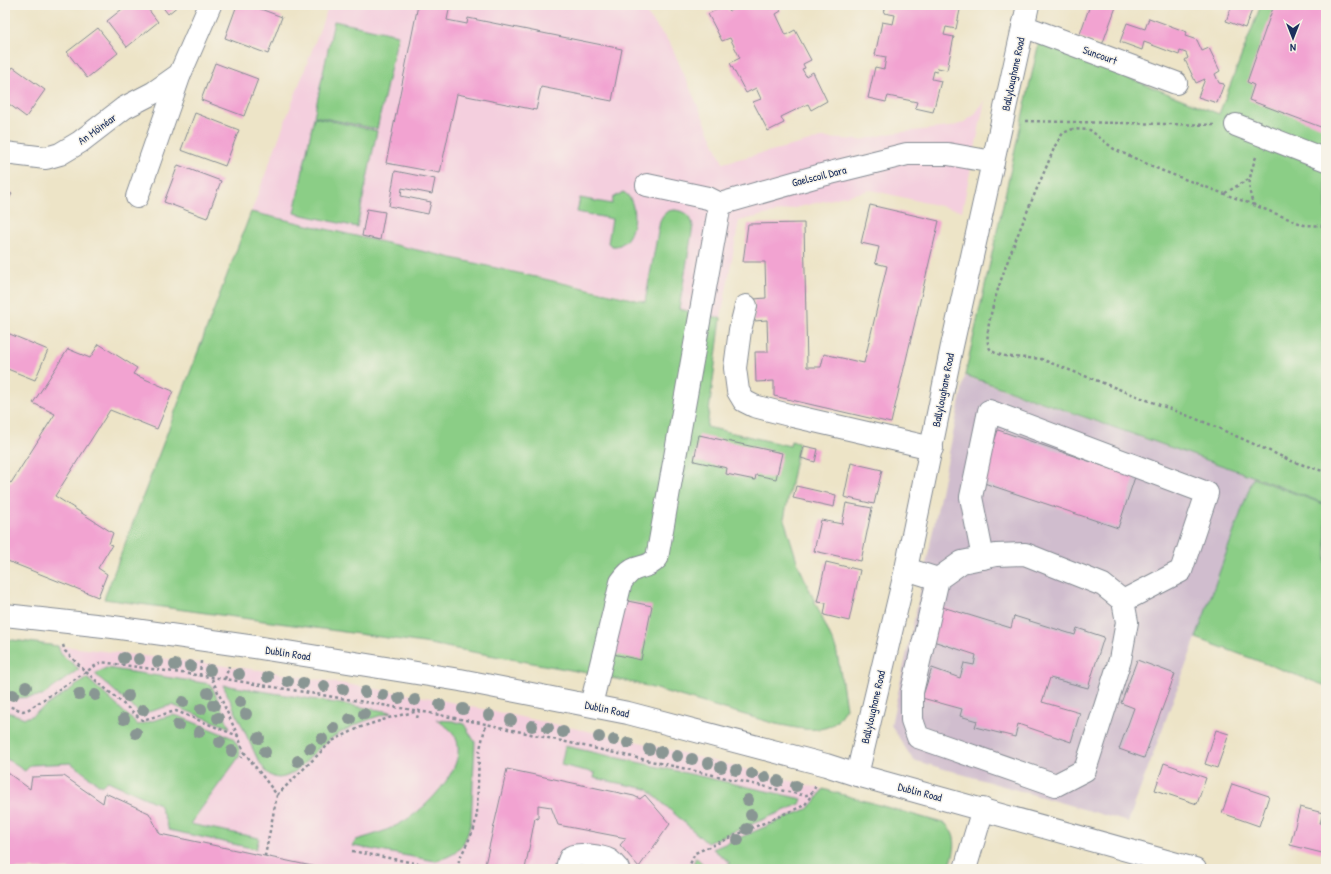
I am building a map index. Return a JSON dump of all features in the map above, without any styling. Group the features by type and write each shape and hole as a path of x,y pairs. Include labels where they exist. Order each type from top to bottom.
{"street":[{"path":"137,197 180,74 210,5"},
{"name":"Ballyloughane Road","path":"857,775 906,569 952,346 1028,5"},
{"name":"Suncourt","path":"1023,26 1176,83"},
{"name":"An Móinéar","path":"5,152 46,158 60,154 80,142 124,108 153,93 180,74"},
{"path":"1236,125 1326,160"},
{"name":"Gaelscoil Dara","path":"720,204 818,176 907,154 948,154 993,162"},
{"path":"591,705 603,650 610,630 614,606 621,582 634,569 651,564 657,558 720,204 708,198 647,185"},
{"path":"746,306 740,330 735,368 738,391 744,401 754,406 793,416 932,448"},
{"path":"983,558 971,497 989,411 1207,493 1181,570 1123,601"},
{"path":"1025,554 1103,585 1123,601 1127,622 1120,660 1085,770 1056,784 918,737 912,720 912,692 938,580 962,562 996,555 1025,554"},
{"path":"906,569 938,580"},
{"name":"Dublin Road","path":"5,614 114,627 411,671 591,705 628,713 826,765 857,775 1195,869"},
{"path":"965,869 983,809"},
{"path":"567,869 571,857 578,854 610,860 618,869"}],"path":[{"path":"1002,121 1236,125"},
{"path":"1081,129 1082,122"},
{"path":"1326,226 1304,225 1163,171 1114,149 1090,130 1073,129 1063,133 1055,146 997,290 987,333 988,343 991,350 1003,355 1031,357 1041,360 1209,424 1294,462 1326,472"},
{"path":"1254,205 1251,199 1249,179 1251,169 1264,136"},
{"path":"1225,194 1249,179"},
{"path":"56,621 65,651 86,672 142,720 176,711 238,736"},
{"path":"5,705 23,711 29,709 101,662 312,693 419,711 486,724 802,795 812,794"},
{"path":"212,678 244,752 277,795"},
{"path":"417,718 419,711"},
{"path":"265,856 277,795 332,741 361,727 392,717 419,711"},
{"path":"458,869 459,860 474,829 477,813 479,753 486,724"},
{"path":"241,758 244,752"},
{"path":"688,869 695,853 805,806 826,765"},
{"path":"352,851 446,869"}],"shaded area":[{"path":"329,5 640,5 671,45 723,163 822,138 861,140 893,133 950,127 963,123 974,115 985,100 962,211 871,190 739,221 721,318 251,212"},
{"path":"965,376 1253,477 1196,638 1128,822 913,760 891,725"},
{"path":"5,639 259,670 431,698 635,741 838,793 786,869 5,869"}],"green space":[{"path":"1261,5 1326,5 1326,504 1249,475 965,375 1039,42 1219,114"},
{"path":"334,21 398,35 377,129 314,116"},
{"path":"314,117 377,131 357,227 294,213"},
{"path":"623,192 629,196 632,204 634,213 633,223 631,232 626,240 620,245 612,246 608,243 612,219 577,212 580,198 612,204 613,198"},
{"path":"675,210 687,215 693,226 679,309 721,318 707,427 790,446 791,441 799,443 784,519 798,564 836,649 846,708 837,721 831,726 807,729 776,724 639,684 424,643 104,599 251,212 645,302 660,221 666,212"},
{"path":"1253,478 1326,505 1326,686 1196,638"},
{"path":"5,639 58,646 61,654 79,669 42,696 5,699"},
{"path":"106,668 211,684 230,728 172,705 141,714 95,674"},
{"path":"87,678 138,725 172,715 233,738 239,748 239,757 190,824 259,838 256,849 169,830 159,804 108,781 101,786 71,763 31,765 25,771 5,758 5,711 25,718 31,716"},
{"path":"223,685 392,712 341,732 324,744 295,772 279,778 269,774 257,758"},
{"path":"436,720 453,721 464,724 475,742 471,823 462,846 455,853 435,861 353,846 356,840 390,828 403,822 418,812 446,782 453,770 457,758 458,747 453,733"},
{"path":"565,746 802,799 800,804 707,843 647,789 594,778 595,773 561,765"},
{"path":"823,789 946,824 953,835 955,846 949,869 724,869 730,863 713,849 807,809 814,803"},
{"path":"696,857 708,869 691,869"}],"building":[{"path":"127,5 145,5 158,22 127,47 107,21"},
{"path":"161,5 179,5 168,14"},
{"path":"237,5 250,5 282,17 268,54 225,38"},
{"path":"418,5 450,5 447,20 467,24 468,18 622,49 612,101 541,87 536,110 457,94 440,173 386,163"},
{"path":"726,5 729,11 742,5 778,5 781,11 776,14 786,35 795,30 811,60 803,64 805,68 802,69 806,76 813,72 827,101 811,110 808,104 781,117 784,123 768,131 753,102 761,99 756,88 746,93 730,63 740,58 730,38 722,41 708,14"},
{"path":"886,5 961,5 956,29 946,27 944,35 954,37 947,70 938,68 937,72 934,71 932,79 941,81 933,112 915,108 917,102 888,96 886,102 868,98 875,67 884,69 886,57 875,55 882,22 893,24 895,15 884,13"},
{"path":"1090,5 1110,5 1116,7 1102,45 1079,37"},
{"path":"1223,5 1254,5 1245,28 1226,21 1231,8"},
{"path":"1274,5 1326,5 1326,129 1249,100 1254,85 1247,82"},
{"path":"1149,18 1187,32 1185,36 1197,40 1202,51 1209,48 1220,71 1215,74 1219,83 1224,84 1217,103 1198,97 1205,79 1196,83 1185,60 1188,58 1186,53 1180,51 1179,55 1144,42 1142,50 1120,42 1127,23 1145,29"},
{"path":"98,28 118,53 87,78 67,52"},
{"path":"215,63 258,79 244,116 201,100"},
{"path":"13,67 45,90 26,117 5,101 5,78"},
{"path":"195,113 239,130 225,166 181,150"},
{"path":"178,165 221,181 207,218 164,202"},
{"path":"395,171 435,179 432,194 402,188 401,196 431,202 428,214 389,206"},
{"path":"5,190 12,194 5,205"},
{"path":"870,205 939,221 891,423 774,396 774,381 756,382 755,352 768,352 767,320 754,321 754,299 766,298 765,262 743,262 748,224 804,223 807,367 821,367 824,354 864,363 887,266 875,263 879,247 861,243"},
{"path":"367,209 385,212 380,240 362,236"},
{"path":"5,332 48,350 35,380 5,368"},
{"path":"99,344 137,368 133,374 173,391 157,429 110,410 55,496 113,533 109,544 112,545 98,568 107,574 98,597 5,560 5,479 11,483 55,414 33,403 68,349 90,358"},
{"path":"998,430 1135,477 1118,528 981,482"},
{"path":"699,435 782,453 776,479 756,475 755,480 726,474 727,468 694,461"},
{"path":"804,446 818,449 815,462 801,458"},
{"path":"851,463 882,470 874,504 844,497"},
{"path":"796,486 836,495 834,507 793,498"},
{"path":"846,503 872,508 861,561 814,551 821,520 842,524"},
{"path":"826,562 860,570 849,621 824,615 826,603 817,602"},
{"path":"623,600 652,606 641,660 613,654"},
{"path":"936,605 1011,628 1014,616 1075,635 1077,628 1104,637 1088,688 1050,678 1042,702 1080,713 1071,742 1018,724 1015,737 975,727 977,721 960,716 962,709 922,698 932,668 960,678 964,663 974,665 976,655 927,639"},
{"path":"1137,660 1175,674 1144,758 1119,749 1134,708 1121,703"},
{"path":"1216,730 1229,734 1217,768 1205,764"},
{"path":"1164,763 1206,778 1197,804 1155,790"},
{"path":"507,769 634,796 640,799 645,795 670,824 639,867 620,845 626,838 558,825 551,807 538,805 538,819 535,818 525,869 484,869"},
{"path":"5,771 30,789 32,777 64,776 103,803 105,793 149,813 160,834 326,869 5,869"},
{"path":"1232,784 1269,796 1259,826 1222,813"},
{"path":"1300,807 1323,813 1320,823 1326,824 1326,854 1290,845"}]}
